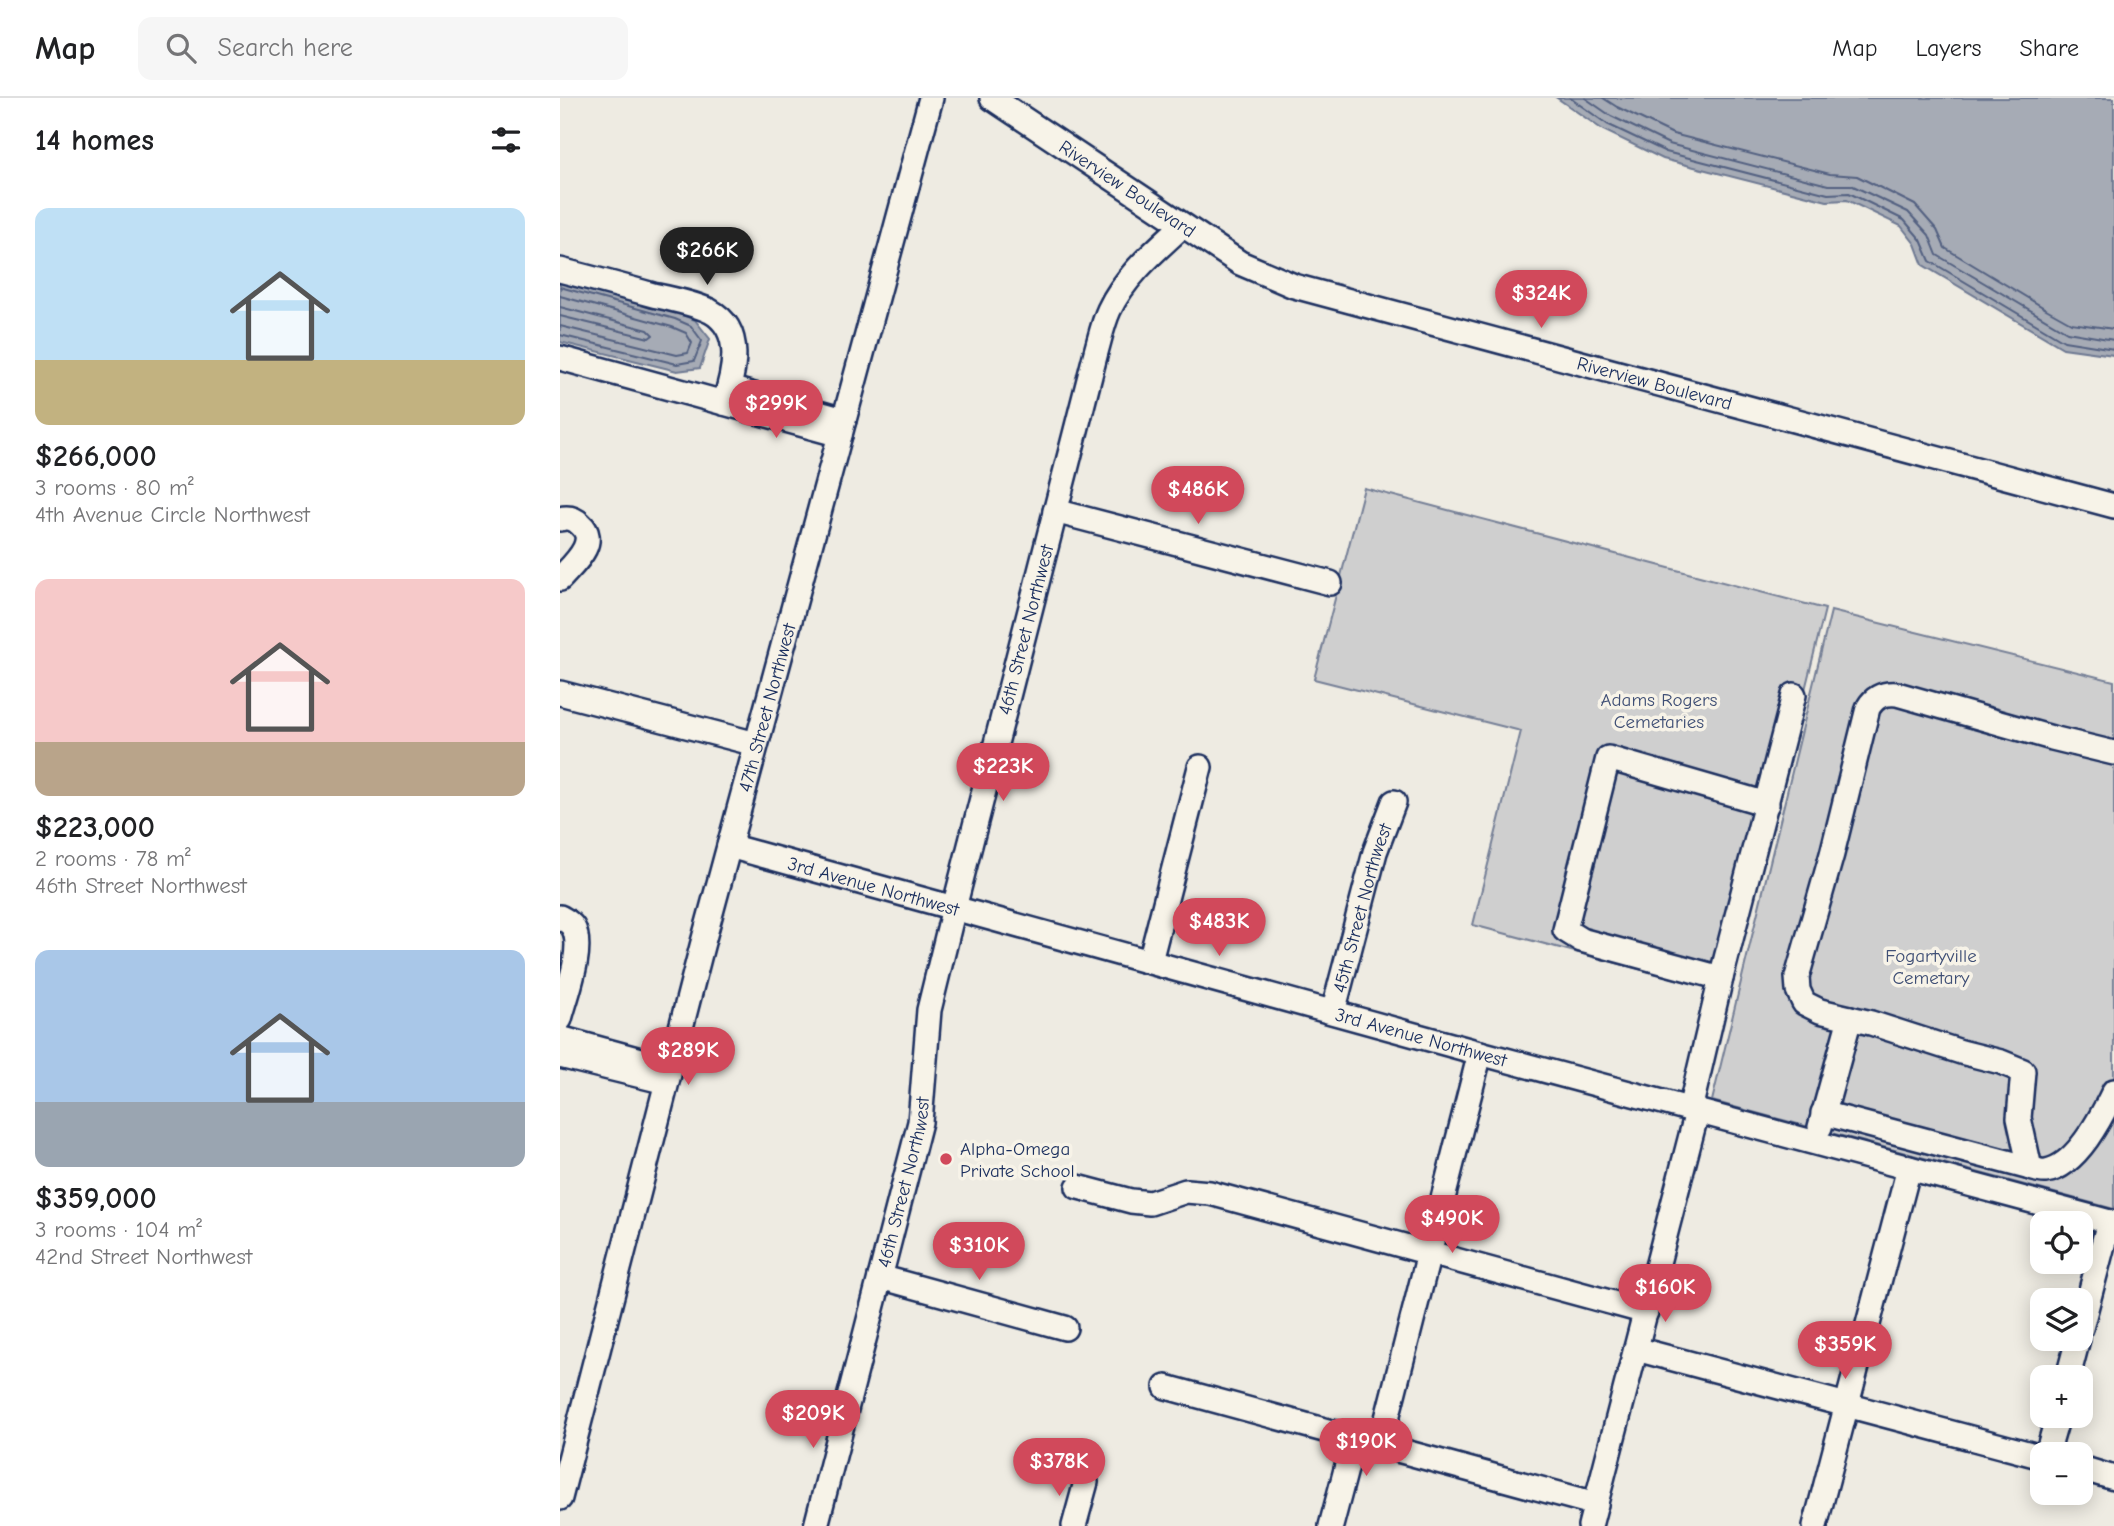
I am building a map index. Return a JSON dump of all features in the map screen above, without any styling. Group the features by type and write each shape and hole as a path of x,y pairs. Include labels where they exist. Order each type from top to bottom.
{"street":[{"name":"47th Street Northwest","path":"560,1498 668,1075 931,98"},
{"name":"Riverview Boulevard","path":"992,98 1240,263 1294,286 2114,506"},
{"name":"46th Street Northwest","path":"816,1526 920,1122 929,1010 1108,311 1131,277 1182,226"},
{"path":"560,270 710,312 725,326 733,344 735,354 727,395"},
{"path":"560,358 727,395 842,428"},
{"path":"1055,510 1331,583"},
{"path":"560,519 574,519 583,525 587,540 582,556 560,579"},
{"path":"560,693 756,744"},
{"path":"2036,1202 2035,1169 2019,1118 2023,1071 2001,1062 1820,1011 1804,1003 1798,990 1797,977 1832,854 1868,708 1873,699 1881,695 1898,694 2114,753"},
{"path":"1166,1387 1380,1446 1593,1515 1697,1112 1692,1101 1794,695"},
{"path":"1721,978 1581,940 1565,930 1608,758 1767,804"},
{"path":"1150,961 1200,766"},
{"name":"45th Street Northwest","path":"1333,1012 1375,852 1394,802"},
{"name":"3rd Avenue Northwest","path":"729,846 1480,1053 2111,1222"},
{"path":"560,1018 577,951 567,923"},
{"path":"1815,1143 1850,1018"},
{"path":"560,1038 668,1075"},
{"path":"1380,1446 1480,1053"},
{"path":"560,1056 668,1075"},
{"path":"1824,1114 2045,1172 2061,1164 2087,1141 2114,1091"},
{"path":"1815,1526 1909,1168"},
{"path":"1078,1187 1131,1201 1150,1203 1186,1191 1210,1193 1646,1312"},
{"path":"2092,1288 2111,1222"},
{"path":"880,1277 1065,1328"},
{"path":"1636,1349 2030,1454"},
{"path":"1334,1516 1354,1439"},
{"path":"2093,1472 2114,1478"},
{"path":"1074,1526 1086,1482"}],"green space":[{"name":"Adams Rogers Cemetaries","path":"1364,488 1825,609 1730,993 1473,925 1521,731 1314,679"},
{"name":"Fogartyville Cemetary","path":"1831,611 2114,681 2114,1209 1712,1101"}],"water":[{"path":"1557,98 2114,98 2114,355 2063,348 1923,265 1915,244 1901,226 1847,200 1827,201 1663,159 1603,130"},
{"path":"560,280 695,320 710,339 700,368 677,371 560,342"}],"place":[{"name":"Alpha-Omega Private School","path":"946,1159"}]}
